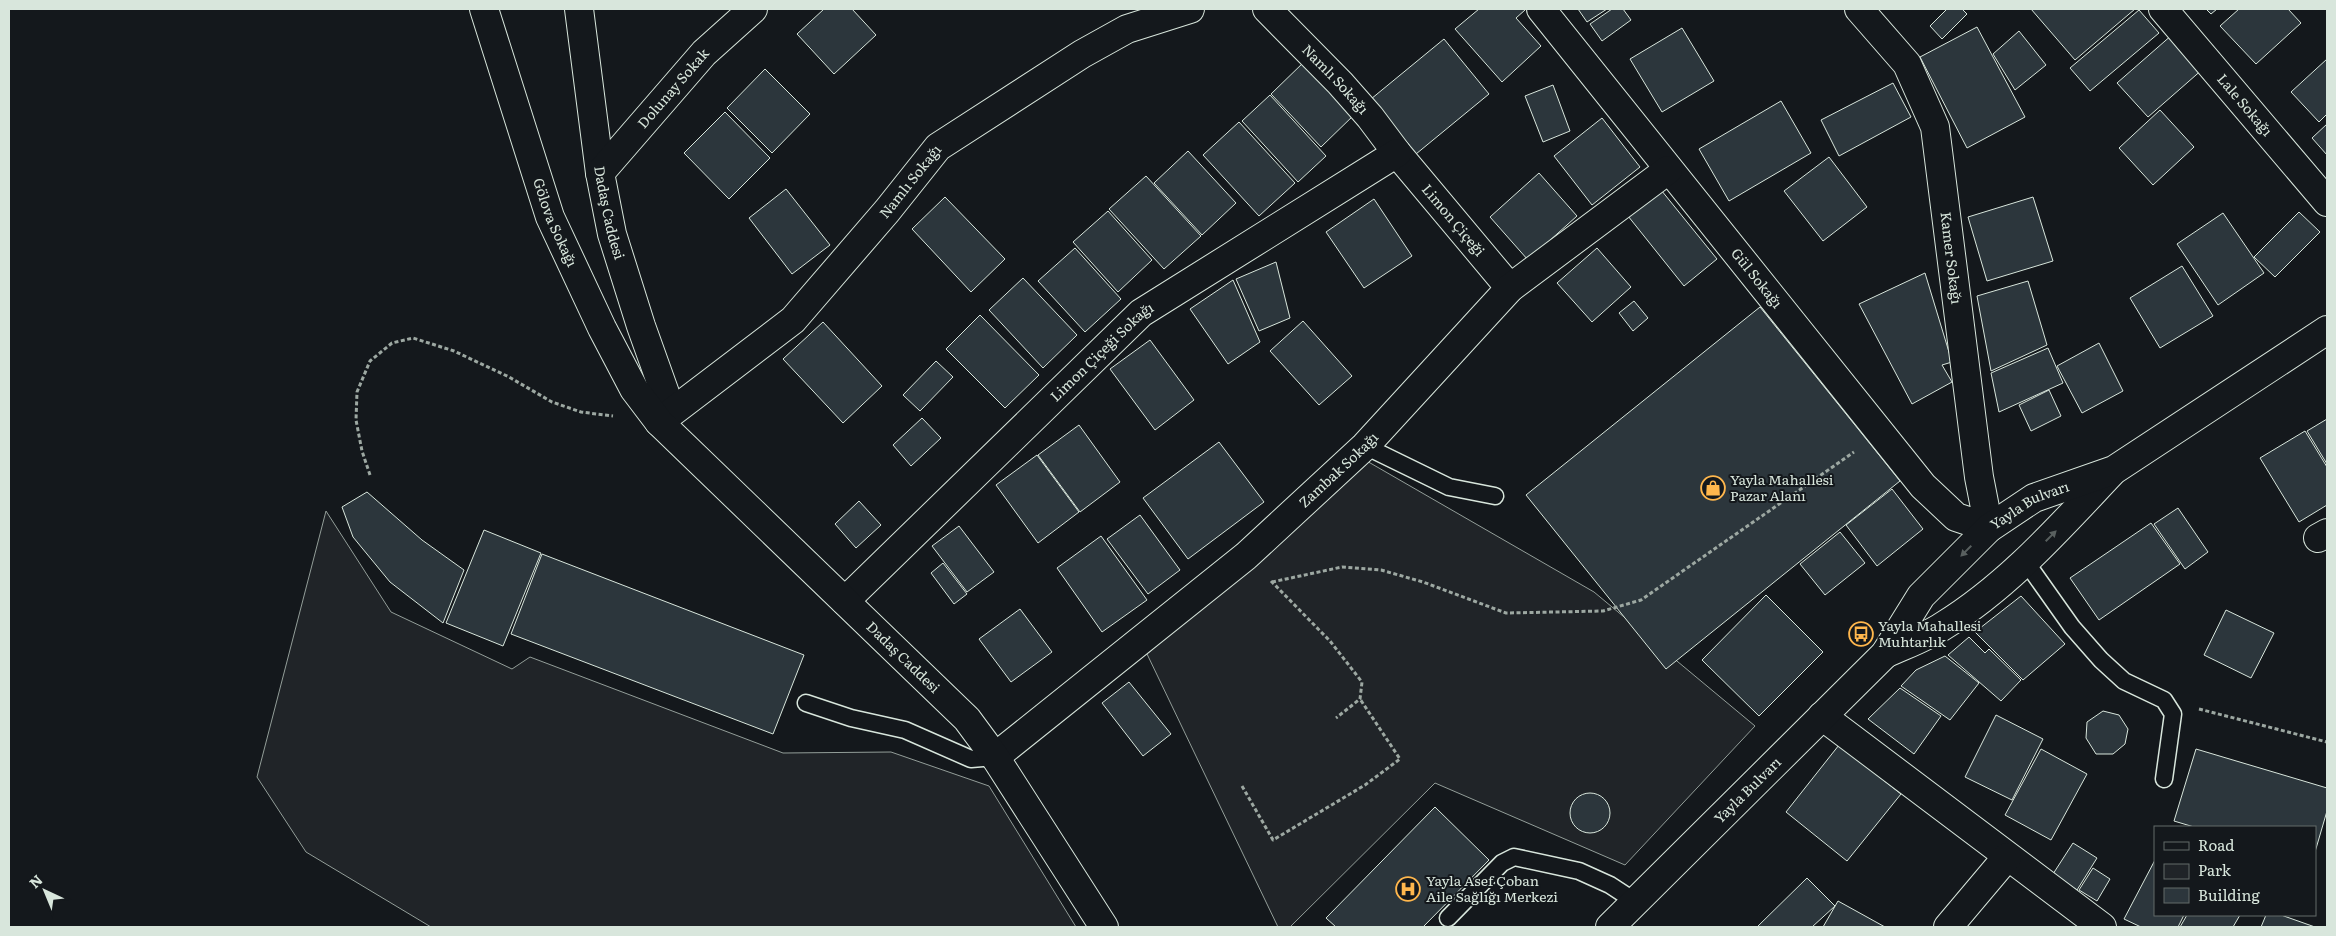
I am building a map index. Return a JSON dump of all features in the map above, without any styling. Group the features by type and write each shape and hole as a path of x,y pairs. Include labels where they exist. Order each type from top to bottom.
{"street":[{"name":"Gölova Sokağı","path":"484,9 550,216 602,328 634,389 665,416"},
{"name":"Dadaş Caddesi","path":"579,9 600,173 612,234 641,326 665,416 845,601 967,719 995,757 1104,927"},
{"name":"Dolunay Sokak","path":"600,173 704,53 753,9"},
{"name":"Namlı Sokağı","path":"665,416 793,320 887,211 938,147 1082,54 1127,29 1190,9"},
{"name":"Namlı Sokağı","path":"1267,9 1340,83 1370,117 1396,153"},
{"name":"Gül Sokağı","path":"1542,9 1668,170 1923,486 1956,517 1988,528"},
{"name":"Kamer Sokağı","path":"1859,9 1907,64 1935,128 1979,477 1988,528"},
{"name":"Lale Sokağı","path":"2163,9 2327,202"},
{"name":"Limon Çiçeği","path":"1396,153 1510,288"},
{"name":"Limon Çiçeği Sokağı","path":"845,601 1141,313 1396,153"},
{"name":"Zambak Sokağı","path":"995,757 1246,556 1365,446 1510,288 1668,170"},
{"name":"Yayla Bulvarı","path":"1884,654 1942,627 1988,594 2026,562 2114,470 2327,330"},
{"name":"Yayla Bulvarı","path":"1610,927 1884,654 1921,596 1988,528 2034,498 2114,470"},
{"path":"1822,716 2102,927"},
{"path":"1948,927 2007,857"}],"lane":[{"path":"1365,446 1449,487 1494,496"},
{"path":"2026,562 2072,627 2101,660 2124,680 2164,700 2173,714 2164,779"},
{"path":"806,704 851,718 905,730 971,758 995,757"},
{"path":"1448,918 1502,863 1514,857 1579,871 1610,885 1636,902"}],"path":[{"path":"370,475 362,451 356,420 357,392 370,360 392,343 413,338 454,351 509,377 552,402 581,412 665,416"},
{"path":"1272,582 1342,567 1381,570 1423,582 1506,613 1603,611 1641,600 1881,434"},
{"path":"1242,786 1273,840 1365,786 1400,759 1360,699 1362,682 1330,641 1246,556"},
{"path":"1336,718 1360,699"},
{"path":"2164,700 2327,742"}],"green space":[{"path":"1365,460 1594,592 1755,726 1625,865 1435,783 1290,927 1278,927 1147,654"},
{"path":"326,511 391,612 512,669 530,657 783,753 891,752 989,786 1076,927 431,927 306,852 257,777"}],"building":[{"path":"824,9 852,9 876,35 834,74 797,34"},
{"path":"1479,9 1524,9 1516,18 1541,46 1502,82 1455,29"},
{"path":"1578,9 1607,9 1587,22"},
{"path":"1612,9 1623,9 1631,20 1602,41 1590,24"},
{"path":"1947,9 1962,9 1967,14 1942,39 1930,26"},
{"path":"2031,9 2135,9 2075,60"},
{"path":"2206,9 2217,9 2211,14"},
{"path":"2239,9 2288,9 2301,23 2256,64 2220,26"},
{"path":"2139,10 2159,33 2090,91 2070,68"},
{"path":"1977,27 2025,117 1967,148 1920,57"},
{"path":"1682,28 1714,81 1662,112 1630,59"},
{"path":"2019,31 2046,65 2015,90 1993,54"},
{"path":"2173,34 2204,68 2148,117 2117,83"},
{"path":"1444,39 1489,94 1416,154 1371,99"},
{"path":"2327,59 2327,114 2319,122 2291,92"},
{"path":"1306,60 1356,113 1321,147 1271,94"},
{"path":"765,69 810,114 772,153 727,108"},
{"path":"1893,83 1911,117 1839,156 1821,120"},
{"path":"1553,85 1570,131 1543,142 1525,96"},
{"path":"1270,95 1326,156 1298,182 1242,121"},
{"path":"1781,101 1811,153 1729,201 1699,149"},
{"path":"2160,110 2194,147 2153,185 2119,148"},
{"path":"725,112 770,158 729,199 684,153"},
{"path":"1602,118 1640,167 1592,205 1554,156"},
{"path":"1239,122 1295,183 1259,216 1203,155"},
{"path":"2327,124 2327,155 2312,138"},
{"path":"1188,151 1236,203 1202,235 1154,183"},
{"path":"1829,157 1867,207 1823,241 1784,191"},
{"path":"1539,173 1577,216 1528,260 1490,217"},
{"path":"1146,176 1201,236 1164,269 1109,209"},
{"path":"1657,185 1717,259 1684,286 1624,211"},
{"path":"786,189 830,245 792,274 749,218"},
{"path":"945,197 1005,259 971,292 912,229"},
{"path":"2033,197 2053,261 1987,281 1968,217"},
{"path":"1374,199 1412,256 1364,288 1326,232"},
{"path":"1108,211 1152,260 1118,292 1073,242"},
{"path":"2299,212 2320,232 2275,277 2254,257"},
{"path":"2223,213 2264,273 2218,305 2177,244"},
{"path":"1075,248 1121,299 1085,332 1038,281"},
{"path":"1597,248 1631,287 1592,322 1557,283"},
{"path":"1276,262 1290,318 1259,331 1236,279"},
{"path":"2182,266 2213,316 2160,348 2130,298"},
{"path":"1925,273 1952,362 1942,365 1952,382 1912,404 1859,304"},
{"path":"1023,278 1077,335 1043,368 989,310"},
{"path":"1233,280 1260,342 1228,364 1190,309"},
{"path":"2028,281 2047,345 1991,371 1977,296"},
{"path":"1634,301 1648,318 1633,331 1619,313"},
{"name":"Yayla Mahallesi Pazar Alanı","path":"1760,307 1900,481 1666,669 1526,495"},
{"path":"980,315 1039,375 1005,408 946,349"},
{"path":"1303,321 1352,376 1319,405 1270,351"},
{"path":"823,322 882,386 843,423 783,359"},
{"path":"1150,340 1194,400 1155,430 1110,369"},
{"path":"2099,343 2123,391 2082,413 2057,366"},
{"path":"2048,348 2063,383 1999,412 1991,373"},
{"path":"936,361 953,377 920,411 903,395"},
{"path":"2049,390 2061,416 2031,431 2019,405"},
{"path":"922,418 941,438 911,466 893,445"},
{"path":"2327,419 2327,464 2307,431"},
{"path":"1079,425 1120,482 1080,512 1038,455"},
{"path":"2305,431 2327,467 2327,505 2299,522 2260,458"},
{"path":"1219,442 1264,502 1188,559 1143,498"},
{"path":"1037,455 1079,512 1038,543 996,485"},
{"path":"1892,489 1923,529 1877,566 1846,525"},
{"path":"367,492 422,540 464,570 443,623 390,582 353,537 342,507"},
{"path":"859,501 881,525 856,548 835,524"},
{"path":"2178,508 2208,552 2185,569 2154,524"},
{"path":"1140,515 1180,570 1148,594 1107,539"},
{"path":"2151,523 2180,564 2099,620 2070,578"},
{"path":"959,526 994,572 967,592 932,546"},
{"path":"484,530 541,553 503,646 446,623"},
{"path":"1840,532 1865,563 1825,595 1800,564"},
{"path":"1101,536 1147,600 1102,632 1057,568"},
{"path":"542,554 804,655 773,734 511,634"},
{"path":"943,563 967,594 954,604 931,573"},
{"path":"1766,595 1823,652 1759,716 1702,660"},
{"path":"2021,596 2065,644 2023,680 1975,632"},
{"path":"1020,609 1052,652 1011,682 979,639"},
{"path":"2226,610 2274,633 2251,678 2204,655"},
{"path":"1969,637 1985,653 1989,649 2021,680 2001,701 1948,655"},
{"path":"1945,656 1979,683 1950,720 1901,686 1916,670"},
{"path":"1129,682 1171,734 1143,756 1102,703"},
{"path":"1900,688 1941,716 1914,754 1868,719"},
{"path":"2103,711 2119,715 2128,729 2125,744 2113,754 2096,754 2086,738 2087,722"},
{"path":"1996,715 2043,739 2012,800 1965,777"},
{"path":"1839,745 1901,794 1847,861 1786,812"},
{"path":"2041,749 2087,774 2051,840 2005,815"},
{"path":"2196,749 2327,788 2327,811 2316,849 2316,826 2191,826 2174,821"},
{"path":"1586,793 1594,793 1601,796 1607,802 1610,813 1607,824 1601,830 1594,833 1586,833 1579,830 1573,824 1570,817 1570,809 1573,802 1579,796"},
{"name":"Yayla Asef Çoban Aile Sağlığı Merkezi","path":"1435,807 1489,860 1423,927 1336,927 1326,918"},
{"path":"2073,843 2097,858 2077,890 2053,874"},
{"path":"2154,862 2154,916 2184,916 2178,927 2141,927 2124,919"},
{"path":"2093,868 2110,879 2097,901 2079,890"},
{"path":"1807,878 1835,906 1812,927 1757,927"},
{"path":"1838,901 1885,927 1823,927"},
{"path":"2186,916 2239,916 2233,927 2180,927"},
{"path":"2266,916 2284,916 2315,927 2261,927"}],"place":[{"name":"Yayla Mahallesi Pazar Alanı","path":"1713,488"},
{"name":"Yayla Mahallesi Muhtarlık","path":"1861,634"},
{"name":"Yayla Asef Çoban Aile Sağlığı Merkezi","path":"1408,889"}]}
